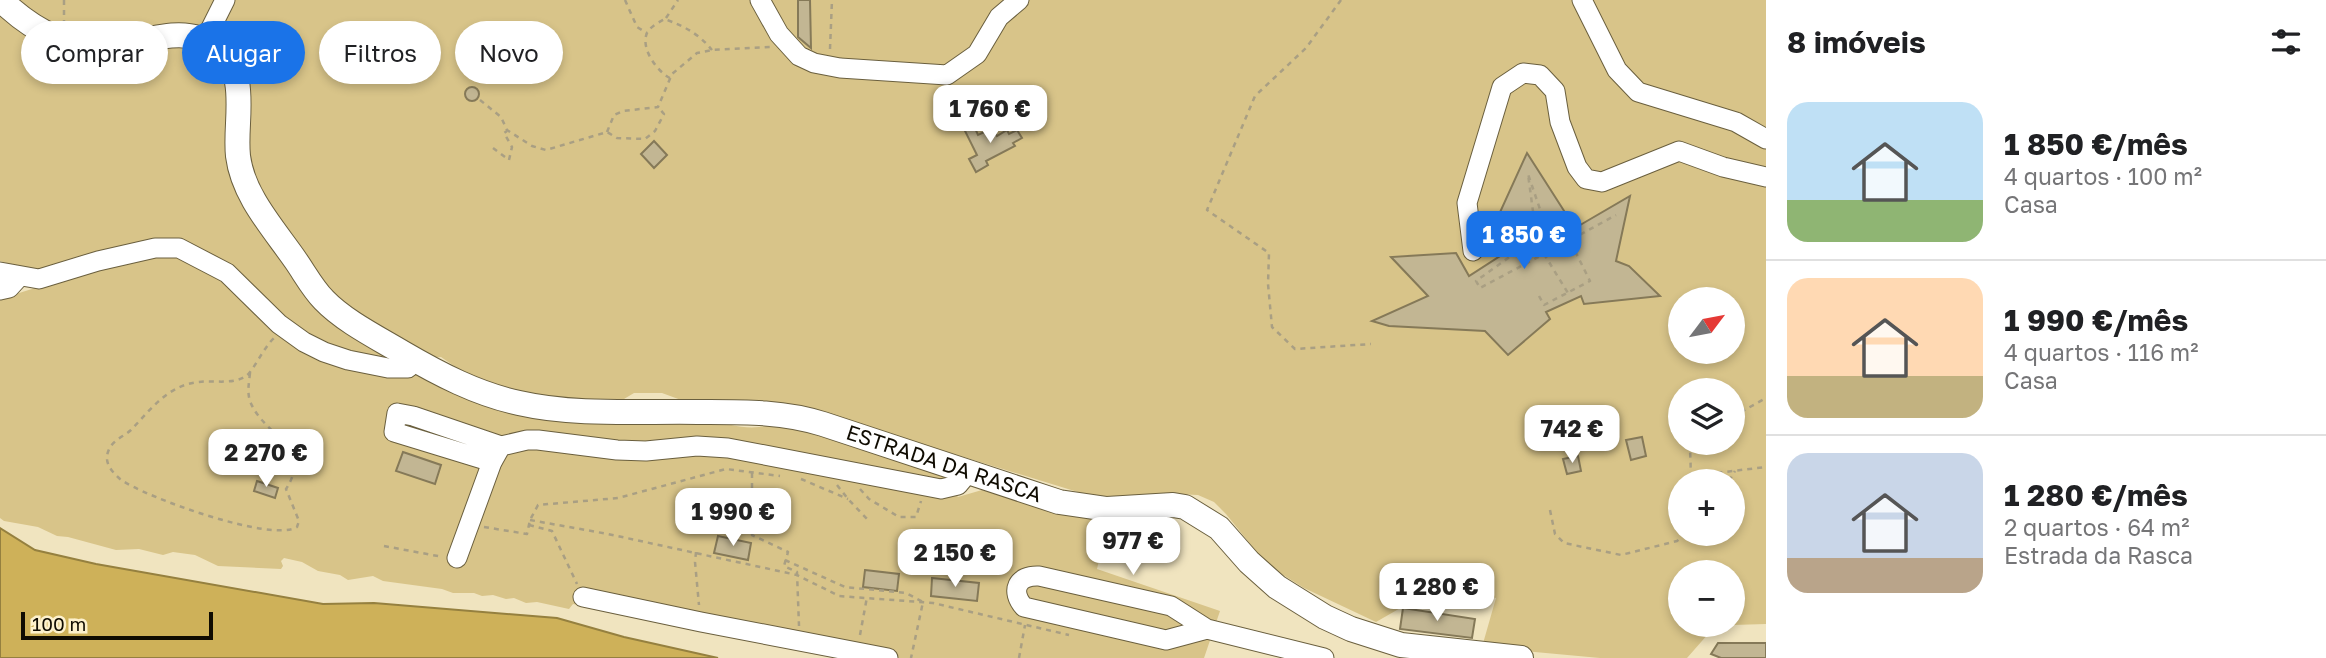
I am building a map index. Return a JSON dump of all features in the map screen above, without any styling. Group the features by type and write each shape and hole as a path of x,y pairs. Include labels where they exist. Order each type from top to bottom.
{"main road":[{"path":"1,0 38,30 83,45 108,47 182,34"},
{"name":"ESTRADA DA RASCA","path":"238,84 237,139 241,171 248,189 324,301 377,338 472,388 520,403 561,409 794,416 1034,495 1078,506 1107,509 1173,505 1185,507 1219,528 1249,562 1277,587 1325,617 1351,629 1401,645 1521,658"}],"street":[{"path":"214,21 225,0"},
{"path":"760,0 779,34 799,56 814,63 839,68 947,75 977,54 999,17 1018,0"},
{"path":"1583,0 1617,71 1638,92 1735,122 1766,139"},
{"path":"1473,251 1467,203 1502,87 1523,73 1540,75 1555,91 1560,122 1577,167 1586,179 1602,182 1679,150 1723,167 1766,177"},
{"path":"0,272 19,277 46,278 98,261 168,247 179,248 227,273 285,329 314,347 348,360 394,368 408,368 416,360"},
{"path":"0,290 9,289 19,277"},
{"path":"457,558 496,454 527,440 646,451 710,446 842,468 941,489 953,488 968,473"},
{"path":"1207,629 1166,640 1024,607 1017,600 1016,590 1020,581 1029,576 1039,576 1171,606 1207,629 1324,658"},
{"path":"583,597 888,658"}],"path":[{"path":"625,0 637,27 647,33"},
{"path":"670,78 659,72 649,53 646,45 647,33 665,19 678,0"},
{"path":"829,56 832,0"},
{"path":"1341,0 1306,48 1255,96 1207,210 1269,253 1268,284 1272,327 1295,349 1371,344"},
{"path":"665,19 695,32 712,50"},
{"path":"658,107 672,74 697,53 790,46"},
{"path":"480,100 501,117 507,130 532,146 545,150 607,132 617,138 645,139 655,131 664,114 658,107"},
{"path":"607,132 614,115 623,111 658,107"},
{"path":"493,148 509,160 512,147 504,133 507,130"},
{"path":"1574,238 1544,221 1528,174 1534,219 1525,246 1476,281 1480,288 1574,238 1616,215"},
{"path":"1473,251 1512,238"},
{"path":"1539,296 1544,305 1590,281 1572,245 1574,238"},
{"path":"1544,254 1568,293"},
{"path":"250,373 232,381 200,381 171,390 128,433 114,442 108,451 107,462 113,472 122,480 148,493 227,522 272,531 291,531 297,527 299,521 286,489 294,477 295,462 290,451 253,407 248,386 250,373 263,350 285,329"},
{"path":"1745,410 1766,398"},
{"path":"1745,470 1766,467"},
{"path":"842,468 869,499 899,517 916,517 926,486"},
{"path":"470,524 527,534 538,505 618,498 726,469 785,476"},
{"path":"752,473 752,536 788,552 784,566 797,572 799,640"},
{"path":"796,477 848,499 867,519"},
{"path":"1550,510 1555,534 1564,543 1622,555 1668,543"},
{"path":"530,523 696,552 797,575 839,596 923,602 1025,625 1019,658"},
{"path":"530,523 552,531 583,597"},
{"path":"384,546 457,558"},
{"path":"696,552 701,622"},
{"path":"785,560 845,587 906,593 923,602"},
{"path":"857,651 867,597"},
{"path":"911,658 923,602"}],"shaded area":[{"path":"0,0 1766,0 1766,624 1745,625 1745,560 1668,560 1668,637 1705,637 1687,658 1600,658 1482,647 1496,598 1437,587 1376,622 1304,588 1280,573 1259,555 1214,502 1198,495 1094,497 824,414 681,400 662,393 634,393 619,402 520,396 476,381 441,357 394,361 392,374 426,375 502,407 712,420 747,427 787,424 942,475 958,497 982,490 1044,509 1108,522 1097,569 1220,611 1204,658 838,658 573,604 569,609 493,595 453,593 383,581 373,576 348,580 340,575 318,571 302,562 284,558 281,561 281,569 218,566 195,555 173,552 163,555 139,549 116,550 57,536 38,527 0,518 0,299 35,288 27,269 0,261"},
{"path":"0,528 35,550 96,564 323,604 374,603 557,618 624,637 718,658 0,658"}],"building":[{"path":"798,0 810,0 811,48 798,37"},
{"path":"469,87 475,87 479,94 475,101 469,101 465,97 465,91"},
{"path":"974,126 978,135 993,128 997,136 1007,130 1009,134 1017,130 1022,138 1013,143 1015,146 986,161 988,165 976,172 969,159 977,155 965,131"},
{"path":"654,141 667,155 654,168 641,154"},
{"path":"1527,153 1575,228 1630,196 1616,261 1629,266 1660,296 1584,304 1581,296 1546,312 1550,319 1508,355 1485,331 1389,326 1372,321 1428,296 1391,257 1456,253 1469,276 1553,222 1501,235 1496,221"},
{"path":"1642,437 1646,456 1631,460 1626,440"},
{"path":"403,452 441,465 435,484 396,471"},
{"path":"1578,456 1581,471 1567,474 1563,459"},
{"path":"257,481 278,488 275,498 254,491"},
{"path":"718,536 751,543 748,560 714,553"},
{"path":"865,570 899,574 897,591 863,587"},
{"path":"932,578 979,583 977,601 931,596"},
{"path":"1403,608 1475,619 1472,638 1400,629"},
{"path":"1718,643 1766,643 1766,658 1721,658 1711,654"}]}
